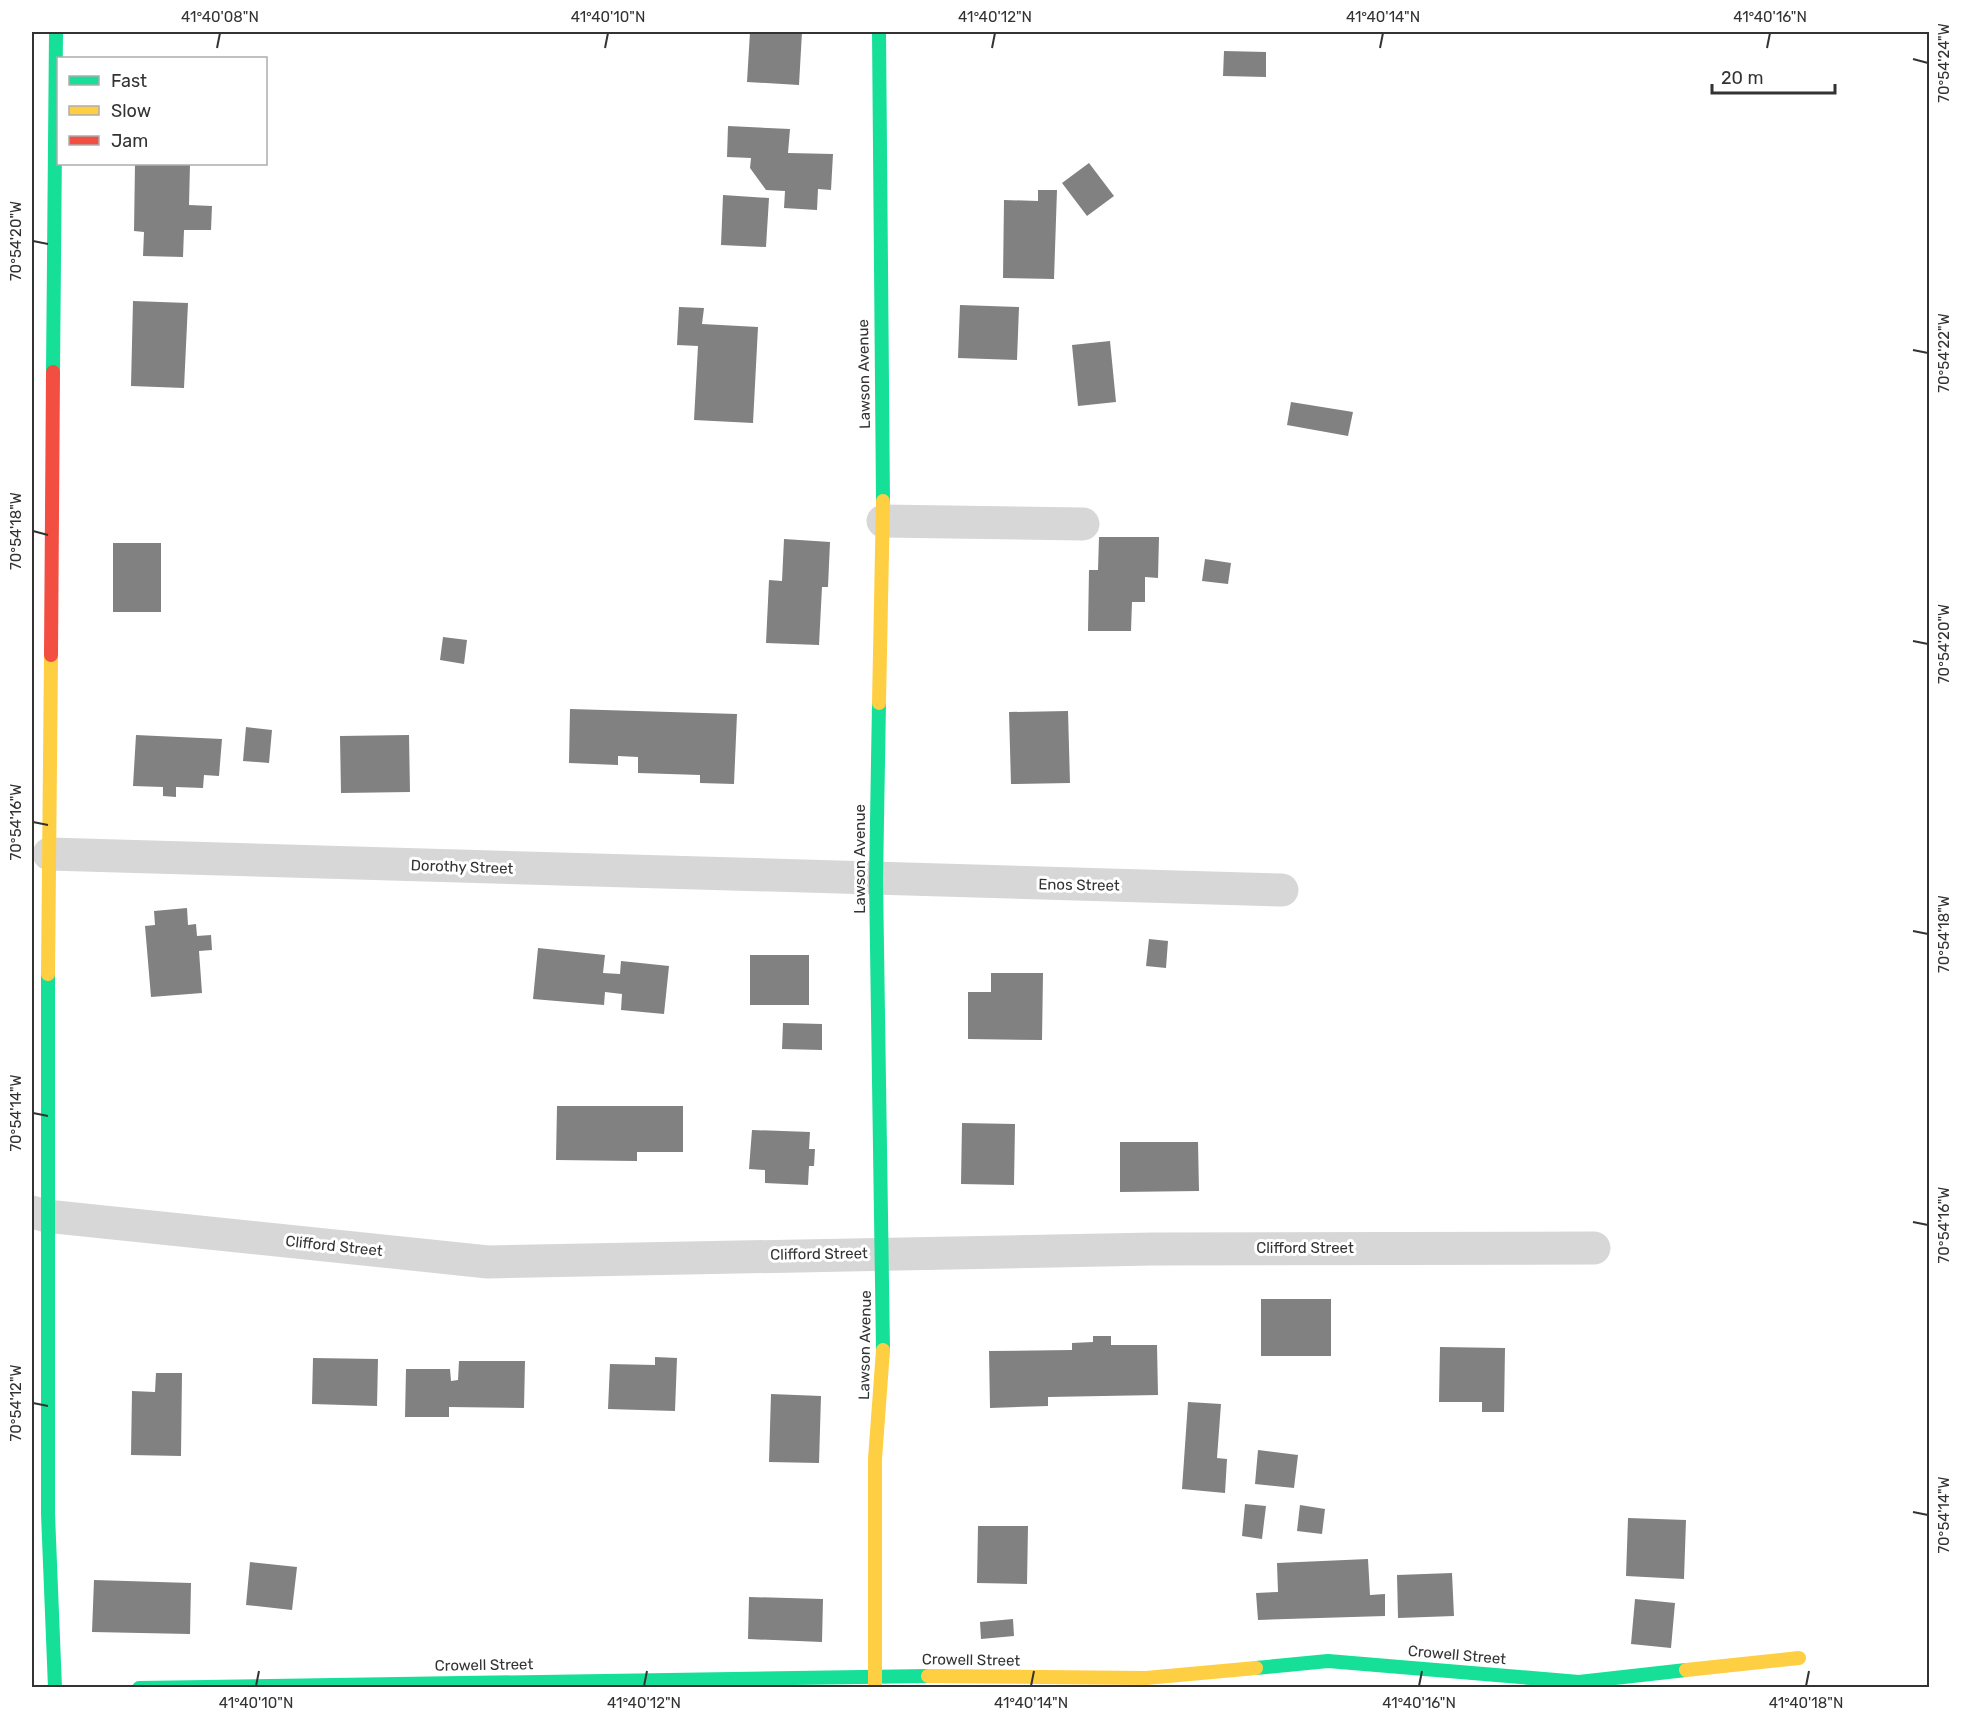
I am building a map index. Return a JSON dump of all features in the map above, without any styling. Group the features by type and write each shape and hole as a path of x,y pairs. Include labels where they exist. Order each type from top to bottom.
{"street":[{"path":"55,1688 39,1214 49,854 56,32"},
{"name":"Lawson Avenue","path":"875,1682 876,1459 883,1370 876,880 883,521 878,134 879,32"},
{"path":"883,521 1083,524"},
{"name":"Dorothy Street","path":"49,854 876,880"},
{"name":"Enos Street","path":"876,880 1282,890"},
{"name":"Clifford Street","path":"39,1214 488,1262 882,1252 1594,1248"},
{"name":"Crowell Street","path":"140,1688 1146,1678 1328,1661 1579,1682 1799,1658"}],"building":[{"path":"750,32 802,32 799,85 747,82"},
{"path":"1224,51 1266,52 1266,77 1223,76"},
{"path":"728,126 790,129 788,153 833,154 831,190 818,189 817,210 784,208 785,191 766,190 750,168 751,158 727,157"},
{"path":"1089,163 1114,196 1087,216 1062,183"},
{"path":"135,165 190,165 189,205 212,206 211,230 184,230 183,257 143,256 144,232 134,231"},
{"path":"1038,190 1057,190 1054,279 1003,278 1004,200 1038,201"},
{"path":"723,195 769,198 766,247 721,245"},
{"path":"133,301 188,303 184,388 131,386"},
{"path":"960,305 1019,307 1017,360 958,358"},
{"path":"679,307 704,308 702,324 758,327 753,423 694,420 698,346 677,345"},
{"path":"1110,341 1116,402 1078,406 1072,345"},
{"path":"1291,402 1353,412 1348,436 1287,425"},
{"path":"1099,537 1159,537 1158,578 1145,577 1145,602 1132,602 1131,631 1088,631 1089,570 1098,570"},
{"path":"784,539 830,542 828,587 822,587 819,645 766,643 769,580 782,581"},
{"path":"113,543 161,543 161,612 113,612"},
{"path":"1205,559 1231,563 1228,584 1202,581"},
{"path":"443,637 467,640 464,664 440,660"},
{"path":"570,709 737,714 734,784 700,783 700,775 638,773 638,757 618,756 618,765 569,763"},
{"path":"1068,711 1070,783 1011,784 1009,712"},
{"path":"246,727 272,730 269,763 243,761"},
{"path":"136,735 222,739 219,776 204,775 203,788 176,787 176,797 163,796 163,787 133,786"},
{"path":"409,735 410,792 341,793 340,736"},
{"path":"187,908 188,925 196,924 197,936 211,935 212,950 199,951 202,993 151,997 145,926 155,925 154,911"},
{"path":"1149,939 1168,941 1166,968 1146,966"},
{"path":"538,948 605,955 603,973 620,974 621,961 669,966 664,1014 621,1010 622,994 605,992 604,1005 533,999"},
{"path":"750,955 809,955 809,1005 750,1005"},
{"path":"991,973 1043,973 1042,1040 968,1039 968,992 991,992"},
{"path":"783,1023 822,1024 822,1050 782,1049"},
{"path":"557,1106 683,1106 683,1152 637,1152 637,1161 556,1160"},
{"path":"962,1123 1015,1124 1014,1185 961,1184"},
{"path":"752,1130 810,1132 809,1149 815,1149 814,1166 809,1166 808,1185 765,1183 765,1170 749,1169"},
{"path":"1120,1142 1198,1142 1199,1191 1120,1192"},
{"path":"1261,1299 1331,1299 1331,1356 1261,1356"},
{"path":"1093,1336 1111,1336 1111,1345 1157,1345 1158,1395 1048,1397 1048,1406 990,1408 989,1351 1072,1350 1072,1343 1093,1342"},
{"path":"1440,1347 1505,1348 1504,1412 1482,1412 1482,1402 1439,1402"},
{"path":"655,1357 677,1358 675,1411 608,1409 610,1364 655,1365"},
{"path":"313,1358 378,1359 377,1406 312,1404"},
{"path":"459,1361 525,1361 524,1408 449,1407 449,1417 405,1417 406,1369 450,1369 451,1381 458,1380"},
{"path":"156,1373 182,1373 181,1456 131,1455 132,1391 155,1392"},
{"path":"771,1394 821,1396 819,1463 769,1462"},
{"path":"1188,1402 1221,1404 1217,1458 1227,1459 1225,1493 1182,1489"},
{"path":"1258,1450 1298,1455 1294,1488 1255,1484"},
{"path":"1245,1504 1266,1506 1262,1539 1242,1536"},
{"path":"1300,1505 1325,1509 1322,1534 1297,1531"},
{"path":"1628,1518 1686,1520 1684,1579 1626,1576"},
{"path":"978,1526 1028,1526 1027,1584 977,1583"},
{"path":"1368,1559 1370,1595 1385,1594 1385,1616 1258,1620 1256,1593 1278,1592 1277,1563"},
{"path":"250,1562 297,1567 292,1610 246,1605"},
{"path":"1452,1573 1454,1616 1398,1618 1397,1575"},
{"path":"94,1580 191,1583 190,1634 92,1632"},
{"path":"749,1597 823,1599 822,1642 748,1639"},
{"path":"1635,1599 1675,1603 1671,1648 1631,1644"},
{"path":"1013,1619 1014,1636 981,1639 980,1622"}],"traffic: fast":[{"path":"53,372 56,32"},
{"path":"879,32 883,501"},
{"path":"879,703 876,880 883,1350"},
{"path":"48,974 48,1514 55,1688"},
{"path":"1256,1668 1328,1661 1579,1682 1686,1670"},
{"path":"139,1688 928,1676"}],"traffic: slow":[{"path":"879,703 883,501"},
{"path":"48,974 51,655"},
{"path":"875,1688 875,1459 883,1350"},
{"path":"1686,1670 1799,1658"},
{"path":"928,1676 1146,1678 1256,1668"}],"traffic: jam":[{"path":"51,655 53,372"}]}
